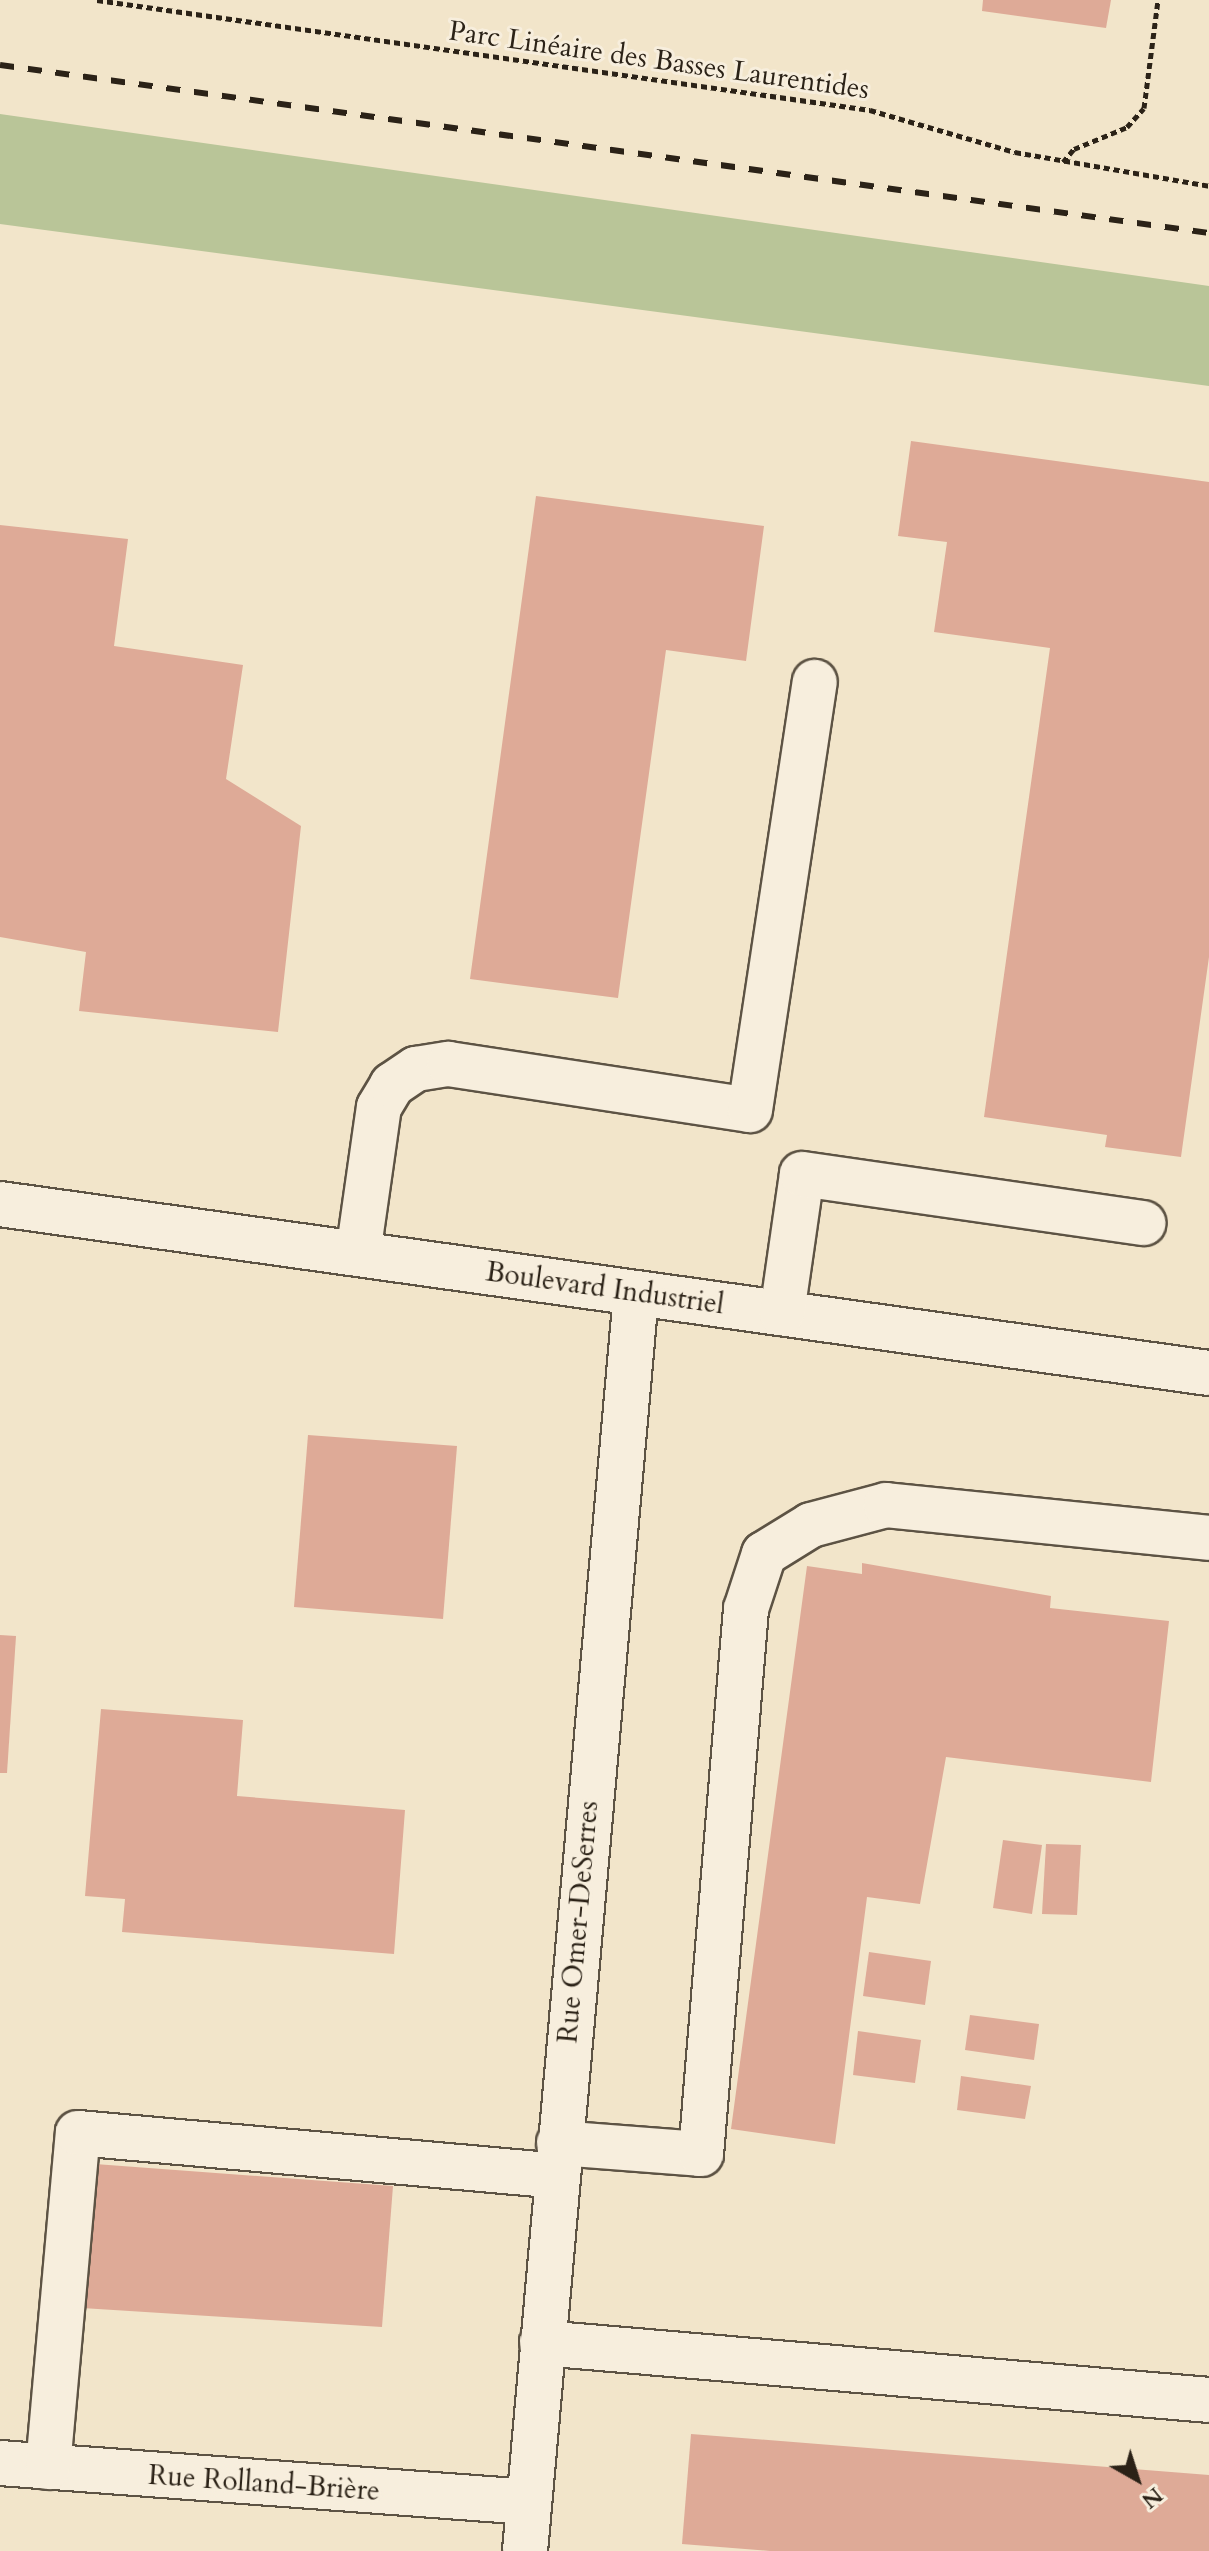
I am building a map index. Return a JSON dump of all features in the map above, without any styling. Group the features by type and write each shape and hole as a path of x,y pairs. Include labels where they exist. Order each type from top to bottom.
{"street":[{"path":"358,1254 379,1107 392,1085 416,1069 449,1064 750,1110 815,682"},
{"path":"782,1313 802,1174 1144,1223"},
{"name":"Boulevard Industriel","path":"0,1204 1209,1373"},
{"name":"Rue Omer-DeSerres","path":"525,2551 636,1294"},
{"path":"48,2467 78,2133 558,2160 701,2154 746,1609 764,1554 811,1525 886,1505 1209,1538"},
{"path":"542,2343 1209,2400"},
{"name":"Rue Rolland-Brière","path":"0,2463 528,2502"}],"path":[{"name":"Parc Linéaire des Basses Laurentides","path":"97,0 870,110 1063,162 1209,186"},
{"path":"1063,162 1074,149 1127,127 1144,108 1158,0"}],"green space":[{"path":"0,114 1209,286 1209,386 0,224"}],"building":[{"path":"983,0 1111,0 1106,28 982,11"},
{"path":"911,441 1209,482 1209,957 1181,1157 1105,1147 1107,1135 984,1117 1050,648 934,632 947,542 898,536"},
{"path":"536,496 764,526 746,661 666,650 618,998 470,979"},
{"path":"0,525 128,539 114,646 243,665 226,779 301,826 278,1032 79,1011 86,952 0,937"},
{"path":"308,1435 457,1446 443,1619 294,1607"},
{"path":"862,1563 1051,1596 1050,1608 1169,1621 1151,1782 946,1757 920,1904 867,1897 835,2144 731,2129 807,1566 862,1574"},
{"path":"0,1635 16,1636 7,1773 0,1773"},
{"path":"101,1709 243,1720 237,1796 405,1810 394,1954 122,1932 125,1899 85,1896"},
{"path":"1003,1840 1042,1845 1032,1914 993,1908"},
{"path":"1046,1844 1081,1845 1077,1915 1042,1914"},
{"path":"869,1952 931,1961 925,2005 863,1996"},
{"path":"970,2015 1039,2024 1034,2060 965,2050"},
{"path":"858,2031 921,2040 915,2083 853,2075"},
{"path":"961,2076 1031,2086 1025,2119 957,2110"},
{"path":"95,2164 393,2186 382,2327 82,2308"},
{"path":"691,2434 1209,2475 1209,2551 770,2551 682,2544"}],"railway":[{"path":"0,65 1209,233"}]}
